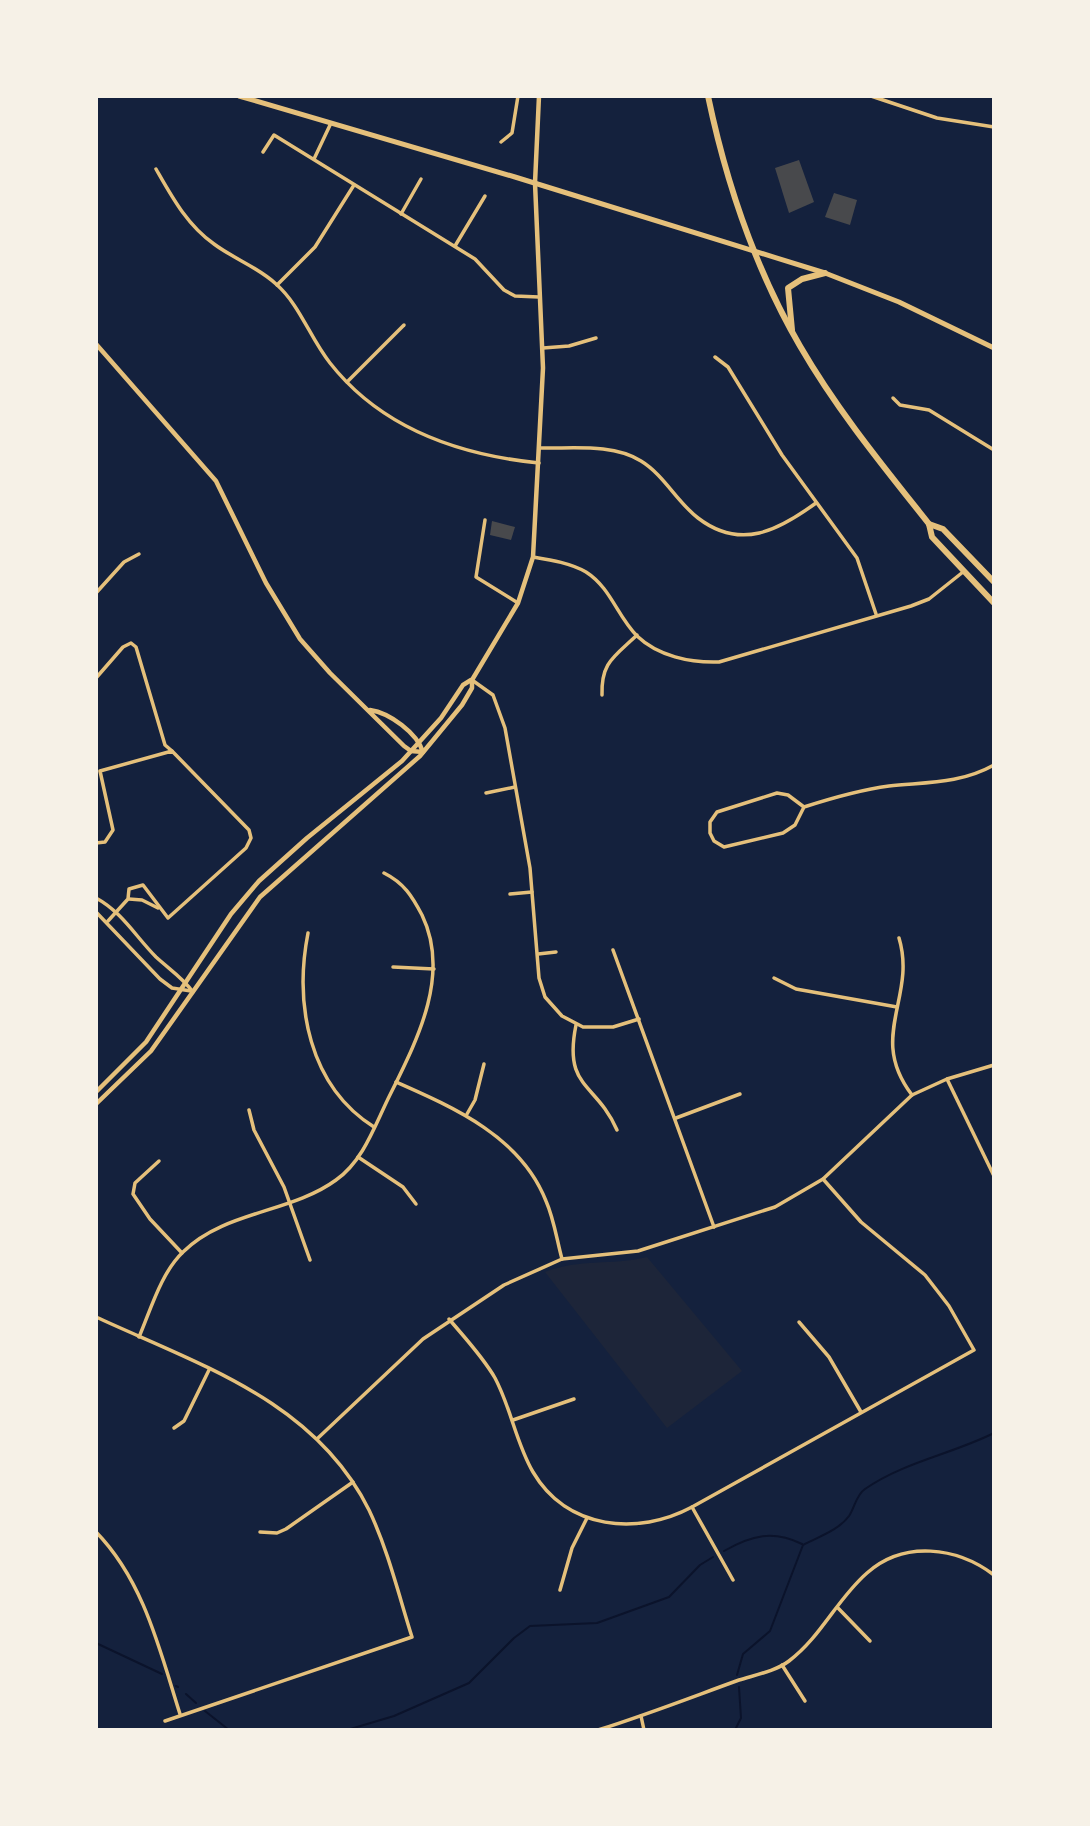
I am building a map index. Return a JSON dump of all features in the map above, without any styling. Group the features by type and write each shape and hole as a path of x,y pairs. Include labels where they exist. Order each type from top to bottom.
{"main road":[{"path":"239,96 825,273 899,302 994,348"},
{"path":"708,96 723,158 754,251 792,332 844,414 929,524 932,537 994,603"},
{"path":"792,332 788,288 802,279 825,273"},
{"path":"929,524 943,530 994,582"}],"street":[{"path":"501,142 512,133 518,96"},
{"path":"96,1092 146,1042 231,914 259,881 420,742 463,685 472,680 518,603 533,557 539,463 543,348 534,183 539,96"},
{"path":"872,96 937,118 994,127"},
{"path":"314,159 323,147 331,123"},
{"path":"263,152 274,135 475,259 504,290 514,296 540,297"},
{"path":"156,169 179,208 200,233 277,285 329,362 347,382 380,410 422,435 465,450 539,463"},
{"path":"401,214 421,179"},
{"path":"277,285 315,247 354,185"},
{"path":"455,246 485,196"},
{"path":"347,382 404,325"},
{"path":"543,348 569,346 596,338"},
{"path":"96,344 216,481 290,626 330,673 411,751 424,752"},
{"path":"715,358 728,367 782,455 857,558 877,615"},
{"path":"893,398 900,405 929,410 994,450"},
{"path":"539,449 611,451 641,461 698,518 720,530 740,535 762,534 784,527 816,503"},
{"path":"485,520 476,577 518,603"},
{"path":"96,593 124,562 139,554"},
{"path":"533,557 564,563 585,572 615,601 637,635 680,659 719,662 929,599 963,572"},
{"path":"602,695 601,675 606,664 637,635"},
{"path":"96,678 123,647 131,643 136,647 165,745 249,830 251,838 246,848 168,918 143,885 129,889 128,899 108,921"},
{"path":"96,1104 151,1051 247,912 265,891 424,752 462,705 472,688 472,680"},
{"path":"472,680 493,695 500,708 532,892 545,997 562,1016 576,1025 597,1029 639,1018"},
{"path":"370,710 381,712 420,742 424,752"},
{"path":"96,843 105,842 113,831 100,771 172,751"},
{"path":"804,807 788,795 777,793 717,812 710,822 710,833 724,847 783,833 795,825 804,807 856,791 947,782 994,765"},
{"path":"486,793 515,787"},
{"path":"139,1337 160,1287 182,1252 209,1234 336,1181 358,1157 374,1127 429,1006 434,969 429,930 414,899 400,881 384,873"},
{"path":"510,894 532,892"},
{"path":"146,901 153,897"},
{"path":"96,898 117,912 193,992"},
{"path":"128,899 146,901 160,908"},
{"path":"96,912 108,921 160,979 172,988 193,992"},
{"path":"308,933 302,982 311,1040 323,1074 335,1093 356,1115 374,1127"},
{"path":"899,938 905,959 892,1049 903,1083 912,1095"},
{"path":"613,950 677,1118 714,1227"},
{"path":"538,954 556,952"},
{"path":"393,967 434,969"},
{"path":"774,978 796,989 897,1007"},
{"path":"576,1025 571,1050 574,1067 581,1083 605,1108 617,1130"},
{"path":"467,1114 475,1100 484,1064"},
{"path":"318,1438 395,1364 449,1320 504,1285 562,1259 638,1251 775,1207 823,1179 912,1095 947,1079 994,1065"},
{"path":"947,1079 994,1176"},
{"path":"396,1082 467,1114 498,1138 523,1164 546,1200 562,1259"},
{"path":"677,1118 740,1094"},
{"path":"249,1110 251,1122 276,1170 310,1259"},
{"path":"358,1157 403,1187 416,1204"},
{"path":"159,1161 135,1183 133,1194 150,1219 182,1252"},
{"path":"449,1320 489,1368 534,1474 550,1494 587,1518 636,1526 657,1522 692,1507 974,1350 949,1306 925,1275 861,1222 823,1179"},
{"path":"96,1317 264,1395 318,1438 353,1482 375,1524 412,1637 165,1721"},
{"path":"799,1322 829,1357 861,1412"},
{"path":"174,1428 184,1421 209,1370"},
{"path":"513,1420 574,1399"},
{"path":"260,1532 277,1533 286,1529 353,1482"},
{"path":"692,1507 733,1580"},
{"path":"560,1590 572,1548 587,1518"},
{"path":"96,1532 126,1570 141,1598 180,1714"},
{"path":"598,1730 782,1665 820,1631 868,1572 910,1552 930,1550 963,1556 994,1576"},
{"path":"838,1608 870,1641"},
{"path":"782,1665 806,1700"},
{"path":"641,1716 644,1730"}],"shaded area":[{"path":"647,1257 742,1371 667,1428 545,1272 583,1263"}],"building":[{"path":"799,160 814,202 789,213 775,168"},
{"path":"834,193 857,200 850,225 825,217"},
{"path":"492,521 515,527 511,540 490,535"}],"waterway":[{"path":"737,1675 743,1654 770,1631 803,1545 840,1525 849,1516 862,1492 880,1480 994,1433"},
{"path":"724,1551 744,1541 763,1536 782,1537 802,1544"},
{"path":"347,1730 394,1716 469,1683 514,1638 530,1626 597,1623 669,1597 700,1565 713,1557"},
{"path":"96,1643 162,1674"},
{"path":"735,1730 741,1718 739,1687"},
{"path":"186,1694 196,1703"},
{"path":"205,1711 229,1730"}]}
